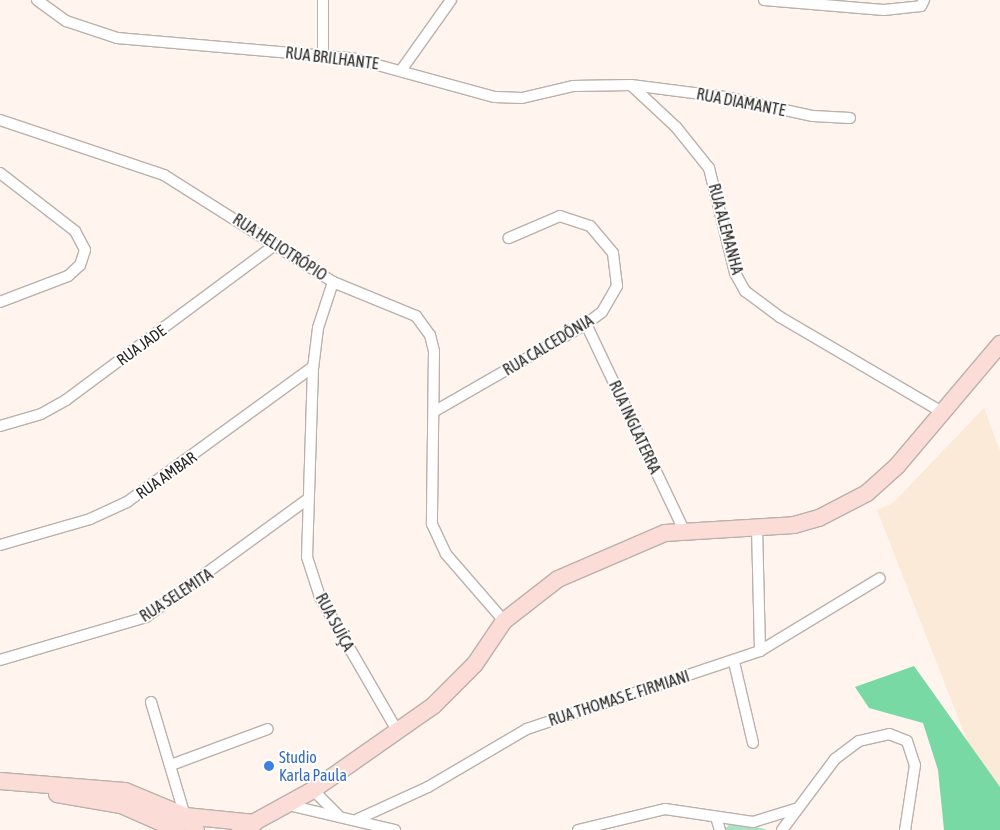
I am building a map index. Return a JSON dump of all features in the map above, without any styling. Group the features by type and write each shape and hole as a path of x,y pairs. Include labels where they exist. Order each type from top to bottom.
{"main road":[{"path":"240,830 256,823 313,790 398,732 455,687 504,621 558,579 632,544 684,530 757,527 819,518 867,493 897,466 1000,344"},
{"path":"0,781 104,787 139,796 196,830"},
{"path":"0,790 100,799 182,823 256,823"}],"street":[{"name":"RUA BRILHANTE","path":"37,0 66,21 117,38 323,54 402,68 508,99 573,86 631,85"},
{"path":"322,0 323,54"},
{"path":"402,68 451,0"},
{"path":"764,0 884,10 923,3"},
{"name":"RUA DIAMANTE","path":"631,85 725,97 813,116 850,118"},
{"name":"RUA ALEMANHA","path":"631,85 676,127 709,168 735,273 745,291 780,317 942,412"},
{"name":"RUA HELIOTRÓPIO","path":"0,120 164,175 273,246 333,282 403,307 423,323 434,351 435,411 428,500 432,524 446,554 504,621"},
{"path":"0,173 75,231 85,250 80,265 68,276 0,302"},
{"name":"RUA CALCEDÔNIA","path":"435,411 586,324 602,312 617,286 619,271 605,240 590,226 560,216 508,238"},
{"name":"RUA JADE","path":"0,426 40,414 66,400 273,246"},
{"name":"RUA SUÍÇA","path":"333,282 318,328 313,368 305,501 307,557 320,597 398,732"},
{"name":"RUA INGLATERRA","path":"586,324 684,530"},
{"name":"RUA AMBAR","path":"0,545 90,519 127,502 313,368"},
{"name":"RUA SELEMITA","path":"0,660 146,617 305,501"},
{"path":"757,527 760,652"},
{"name":"RUA THOMAS E. FIRMIANI","path":"358,819 428,787 527,729 760,652 880,578"},
{"path":"734,662 753,743"},
{"path":"151,702 171,765 182,823"},
{"path":"171,765 268,729"},
{"path":"782,830 798,807 846,749 859,741 889,734 907,741 915,765 905,830"},
{"path":"313,790 338,815"},
{"path":"288,805 358,819 395,830"},
{"path":"578,830 665,809 716,817 768,821 798,807"},
{"path":"716,817 720,830"}],"shaded area":[{"path":"984,408 1000,451 1000,825 877,510 893,503"}],"green space":[{"path":"914,666 1000,787 1000,830 944,830 938,770 923,723 869,708 855,687"},
{"path":"730,824 761,828 767,830 724,830"}],"place":[{"name":"Studio Karla Paula","path":"269,766"}]}
